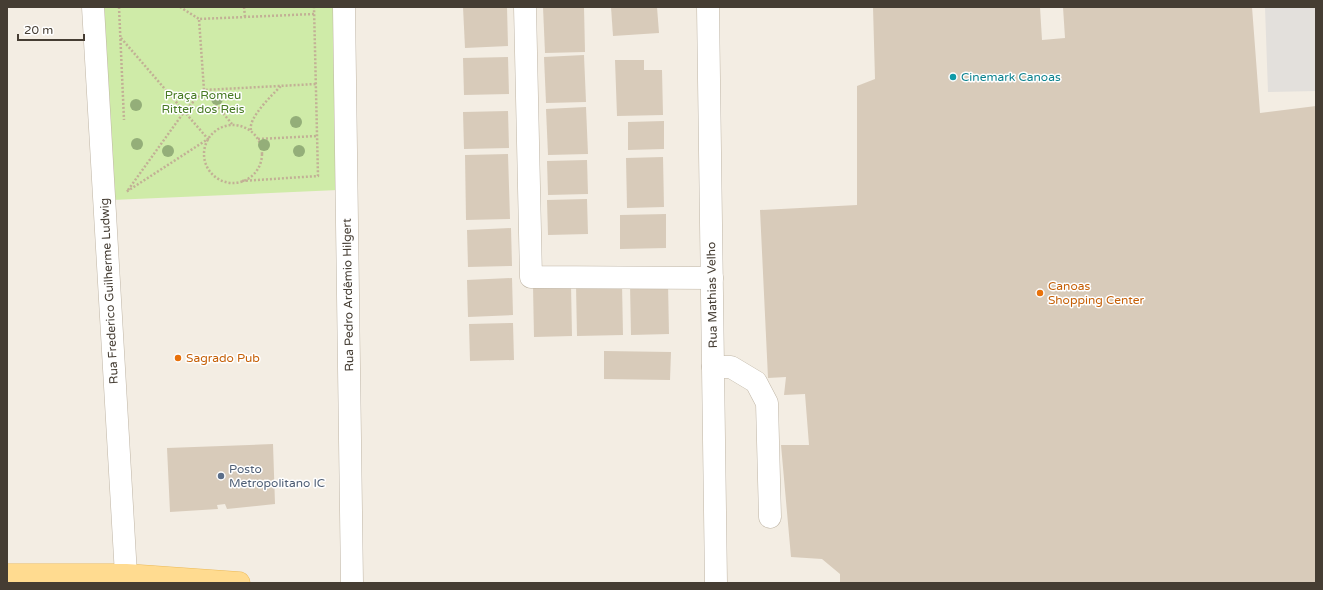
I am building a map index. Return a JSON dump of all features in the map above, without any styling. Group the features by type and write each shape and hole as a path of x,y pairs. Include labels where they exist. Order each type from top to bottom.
{"main road":[{"path":"7,575 126,575 239,583"}],"street":[{"name":"Rua Frederico Guilherme Ludwig","path":"93,7 126,575"},
{"name":"Rua Pedro Ardêmio Hilgert","path":"344,7 352,583"},
{"path":"525,7 531,277 712,278"},
{"name":"Rua Mathias Velho","path":"708,7 716,583"},
{"path":"713,367 731,368 756,382 767,403 770,517"}],"path":[{"path":"119,7 124,123"},
{"path":"180,7 199,19 314,14"},
{"path":"244,7 245,17"},
{"path":"208,139 204,149 204,159 213,175 220,180 230,182 318,176 314,7"},
{"path":"199,19 204,90 233,125"},
{"path":"121,38 208,139"},
{"path":"126,192 184,112 204,90 316,84"},
{"path":"242,181 254,174 262,157 258,139 250,128 251,124 256,114 281,86"},
{"path":"126,192 208,139 214,132 223,126 243,126 252,131"},
{"path":"258,139 317,136"},
{"path":"126,185 126,192"}],"green space":[{"name":"Praça Romeu Ritter dos Reis","path":"101,7 335,7 338,190 112,200"}],"shaded area":[{"path":"1265,7 1316,7 1316,91 1268,92"}],"building":[{"path":"463,7 507,7 508,46 465,48"},
{"path":"543,7 584,7 585,52 545,53"},
{"path":"611,7 657,7 659,33 613,36"},
{"name":"Canoas Shopping Center","path":"873,7 1040,7 1042,40 1065,38 1063,7 1252,7 1260,113 1316,106 1316,583 840,583 840,574 822,559 791,557 781,445 809,445 805,394 784,395 786,377 768,378 760,210 857,205 857,86 875,79"},
{"path":"584,55 586,102 546,103 544,57"},
{"path":"508,57 509,94 464,95 463,58"},
{"path":"615,60 644,60 644,70 662,70 663,115 617,116"},
{"path":"586,107 588,154 548,155 546,109"},
{"path":"508,111 509,148 464,149 463,112"},
{"path":"664,121 664,149 628,150 628,122"},
{"path":"508,154 510,219 466,220 465,155"},
{"path":"663,157 664,207 627,208 626,158"},
{"path":"587,160 588,194 548,195 547,161"},
{"path":"587,199 588,234 548,235 547,200"},
{"path":"666,214 666,248 620,249 620,215"},
{"path":"511,228 512,266 468,267 467,230"},
{"path":"512,278 513,315 468,317 467,280"},
{"path":"668,283 669,334 631,335 630,284"},
{"path":"622,284 623,335 577,336 576,285"},
{"path":"571,285 572,336 534,337 533,286"},
{"path":"513,323 514,360 470,361 469,324"},
{"path":"604,351 671,352 670,380 604,379"},
{"name":"Posto Metropolitano IC","path":"273,444 275,504 227,509 225,504 217,505 218,509 170,512 167,448"}],"place":[{"name":"Cinemark Canoas","path":"953,77"},
{"name":"Canoas Shopping Center","path":"1040,293"},
{"name":"Sagrado Pub","path":"178,358"},
{"name":"Posto Metropolitano IC","path":"221,476"}]}
